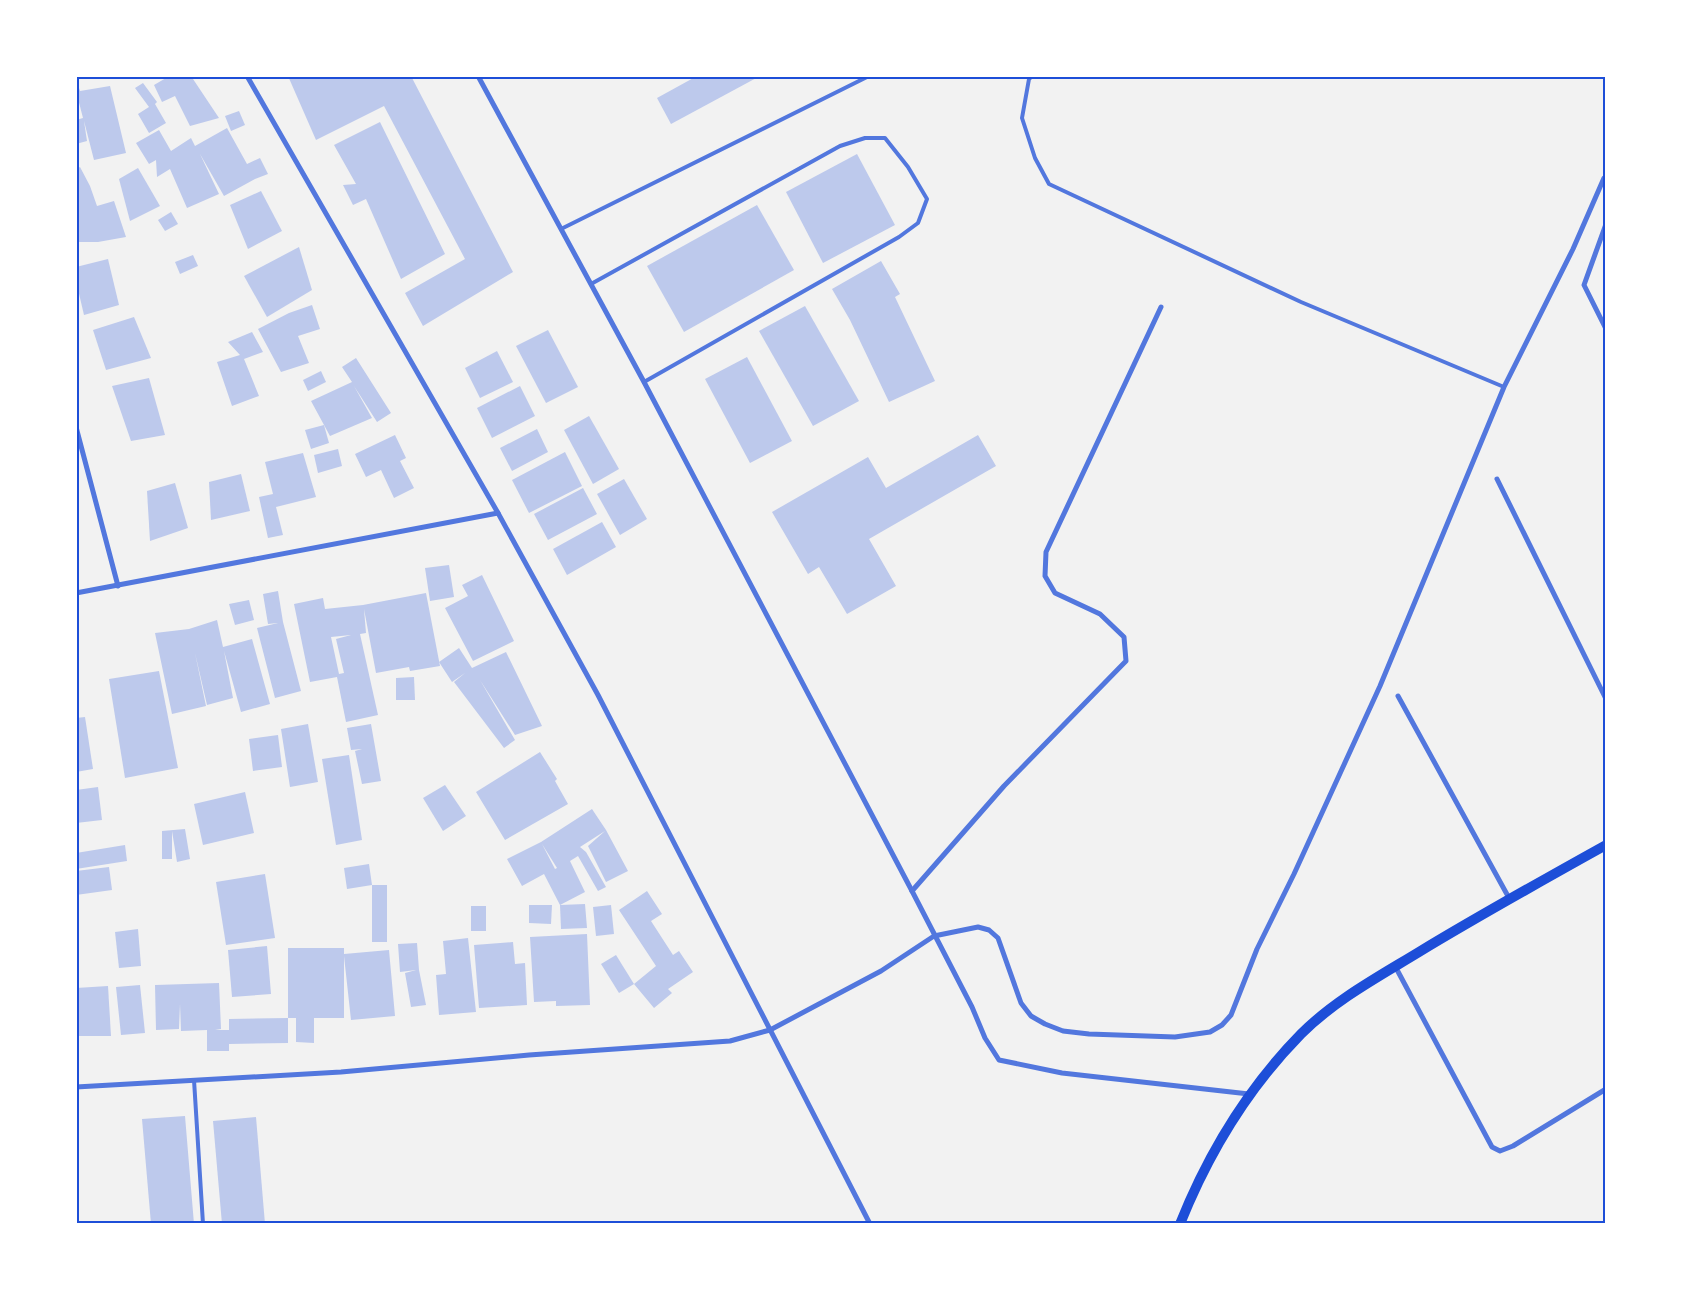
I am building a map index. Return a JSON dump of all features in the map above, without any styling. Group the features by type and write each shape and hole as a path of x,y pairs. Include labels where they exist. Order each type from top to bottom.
{"main road":[{"path":"1180,1224 1192,1195 1249,1094 1302,1034 1316,1021 1344,997 1395,966 1509,898 1606,845"}],"street":[{"path":"247,76 498,513 603,704 870,1224"},
{"path":"478,76 644,382 912,891 972,1007 984,1038 999,1060 1062,1073 1249,1094"},
{"path":"76,1087 341,1072 529,1055 730,1041 770,1030 881,971 934,936 978,927 989,930 998,938 1021,1003 1031,1016 1063,1030 1089,1034 1174,1037 1210,1032 1222,1025 1231,1015 1257,949 1294,874 1380,686 1504,386 1573,248 1604,178"},
{"path":"1606,224 1584,284 1606,329"},
{"path":"912,891 1004,786 1126,661 1124,637 1100,614 1055,593 1045,576 1046,552 1161,307"},
{"path":"76,427 118,586"},
{"path":"1498,479 1606,699"},
{"path":"76,593 498,513"},
{"path":"1398,696 1509,898"},
{"path":"1395,966 1492,1147 1500,1151 1513,1146 1606,1090"}],"lane":[{"path":"562,230 869,76"},
{"path":"1032,76 1029,79 1022,118 1035,158 1049,184 1301,302 1504,386"},
{"path":"591,284 840,146 865,138 885,138 908,167 927,199 918,223 899,237 644,382"},
{"path":"194,1080 203,1224"}],"building":[{"path":"165,76 191,76 219,118 190,126 175,96 162,102 154,85 166,78"},
{"path":"288,76 411,76 513,272 423,326 405,293 465,259 384,106 316,140"},
{"path":"697,76 760,76 671,124 657,98"},
{"path":"76,79 80,91 110,86 126,153 94,160 84,121 87,141 76,144 76,120 83,118 76,91"},
{"path":"143,83 157,102 155,104 166,123 149,133 138,114 149,107 135,88"},
{"path":"239,111 245,125 231,131 225,116"},
{"path":"380,122 445,254 401,279 366,199 353,205 343,185 356,184 334,145"},
{"path":"227,128 247,164 260,158 268,174 224,196 200,154 219,194 187,208 170,169 157,177 156,160 149,164 136,143 159,130 171,151 191,138 195,146"},
{"path":"857,154 895,225 823,263 786,192"},
{"path":"80,167 90,186 97,206 114,201 126,237 98,242 76,242 76,169"},
{"path":"138,168 160,206 130,221 119,179"},
{"path":"261,191 282,231 248,249 230,205"},
{"path":"757,205 794,270 684,332 647,266"},
{"path":"171,212 178,224 165,231 158,220"},
{"path":"299,247 312,290 267,317 244,276"},
{"path":"193,255 198,266 180,274 175,262"},
{"path":"108,259 119,305 84,315 76,281 76,267"},
{"path":"881,261 900,294 895,297 935,381 889,402 850,320 832,289"},
{"path":"312,305 320,329 298,336 309,363 281,372 258,329 289,313"},
{"path":"805,306 859,401 813,426 759,331"},
{"path":"134,317 151,358 106,370 93,330"},
{"path":"548,330 578,387 546,403 516,346"},
{"path":"252,332 263,352 244,359 259,396 232,406 217,362 240,355 228,342"},
{"path":"497,351 513,382 480,398 465,368"},
{"path":"747,357 792,441 750,463 705,379"},
{"path":"356,358 391,413 377,422 354,386 372,418 330,436 311,401 352,382 342,367"},
{"path":"321,371 326,382 308,391 303,380"},
{"path":"149,378 165,435 131,441 112,386"},
{"path":"520,386 535,416 492,438 477,408"},
{"path":"589,416 619,469 593,484 564,430"},
{"path":"324,425 329,443 311,449 305,430"},
{"path":"537,429 548,452 512,471 500,448"},
{"path":"395,435 406,458 400,461 414,488 394,498 381,470 366,477 355,454"},
{"path":"978,435 996,466 869,539 896,586 847,614 819,567 808,574 772,512 868,457 886,488"},
{"path":"338,449 342,466 318,473 314,455"},
{"path":"565,452 582,486 529,513 512,480"},
{"path":"303,453 316,497 276,507 283,535 268,538 259,497 273,494 265,462"},
{"path":"241,474 250,511 211,520 209,482"},
{"path":"624,479 647,519 620,535 597,494"},
{"path":"175,483 188,528 150,541 147,491"},
{"path":"583,488 597,514 548,540 534,514"},
{"path":"602,522 616,547 567,575 553,549"},
{"path":"449,565 454,597 430,601 425,568"},
{"path":"482,575 514,641 473,661 445,608 468,596 462,585"},
{"path":"278,591 283,622 301,691 275,698 257,628 278,623 268,624 263,594"},
{"path":"426,593 440,666 410,671 409,667 376,673 364,609 366,633 360,634 378,715 346,722 337,677 310,682 294,604 323,598 325,609 363,605","holes":["351,635 336,639 344,673 339,674 331,637"]},
{"path":"249,600 254,620 235,625 229,604"},
{"path":"217,620 223,647 252,639 270,704 241,712 224,651 233,698 207,705 195,653 206,706 172,714 155,633 189,629"},
{"path":"459,648 472,668 506,652 542,726 515,735 480,680 515,740 504,748 454,682 465,673 452,682 439,662"},
{"path":"159,671 178,768 125,778 109,679"},
{"path":"414,677 415,700 396,700 396,678"},
{"path":"85,717 93,769 76,772 76,718"},
{"path":"308,724 318,782 290,787 281,729"},
{"path":"371,724 381,781 362,784 355,751 362,749 351,750 347,728"},
{"path":"278,735 282,767 253,771 249,739"},
{"path":"540,752 557,779 555,781 568,804 505,840 476,792"},
{"path":"349,755 362,840 336,845 322,759"},
{"path":"445,785 466,816 443,831 423,798"},
{"path":"98,787 102,820 76,823 76,790"},
{"path":"245,792 254,833 203,845 194,804"},
{"path":"592,809 606,830 628,871 606,882 588,846 605,831 580,847 586,852 606,887 598,891 578,856 570,861 585,892 560,905 544,874 522,886 507,859 541,842","holes":["542,844 557,868 555,869"]},
{"path":"185,829 190,859 177,862 172,831 172,859 162,859 162,831"},
{"path":"125,845 127,861 76,869 76,853"},
{"path":"369,864 372,885 347,889 344,868"},
{"path":"109,867 112,890 76,895 76,871"},
{"path":"265,874 275,938 226,945 216,882"},
{"path":"372,885 387,885 387,942 372,942"},
{"path":"647,891 662,914 651,921 673,955 679,951 693,972 668,989 672,993 654,1008 634,984 656,966 619,910"},
{"path":"585,904 587,928 561,929 560,905"},
{"path":"529,905 552,905 551,924 529,923"},
{"path":"611,905 614,934 596,936 593,907"},
{"path":"471,906 486,906 486,931 471,931"},
{"path":"138,929 141,966 119,968 115,932"},
{"path":"587,934 590,1005 556,1006 556,1001 534,1002 530,937"},
{"path":"468,938 476,1012 439,1015 436,975 446,974 443,941"},
{"path":"513,942 515,964 525,963 527,1005 479,1008 474,945"},
{"path":"417,943 419,970 426,1005 411,1007 405,973 416,970 400,972 398,944"},
{"path":"267,946 271,994 232,997 228,950"},
{"path":"288,948 344,948 344,954 389,950 395,1016 351,1020 344,956 344,1018 314,1018 314,1043 296,1042 296,1018 288,1018"},
{"path":"616,955 634,984 619,993 601,964"},
{"path":"219,983 221,1029 215,1030 229,1030 229,1019 288,1018 288,1043 229,1044 229,1051 207,1051 207,1030 181,1031 180,1004 179,1029 156,1030 155,985"},
{"path":"140,985 145,1033 121,1035 116,987"},
{"path":"108,986 111,1036 76,1036 76,988"},
{"path":"185,1116 194,1224 151,1224 142,1119"},
{"path":"256,1117 265,1224 222,1224 213,1121"}]}
